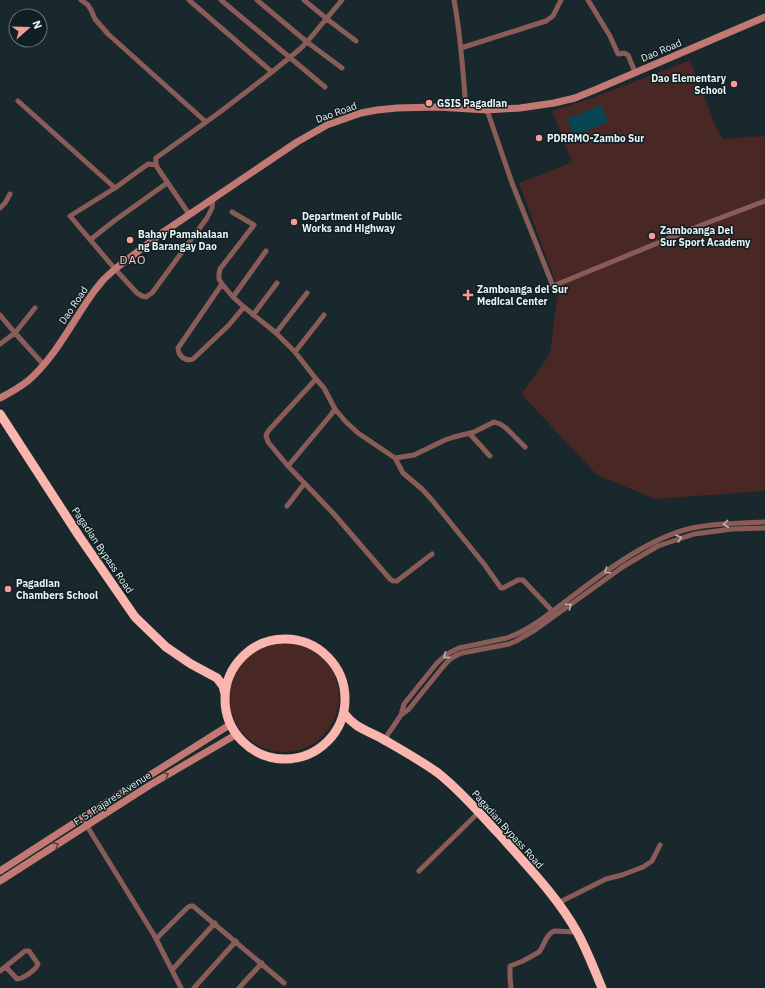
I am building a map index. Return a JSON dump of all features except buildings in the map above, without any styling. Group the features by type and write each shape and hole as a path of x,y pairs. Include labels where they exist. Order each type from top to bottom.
{"highway":[{"name":"Pagadian Bypass Road","path":"0,414 79,536 135,617 166,647 191,664 212,675 223,686 226,695"},
{"path":"282,639 306,642 320,650 332,660 341,678 345,697 344,713 338,729 327,742 315,752 305,756 283,759 273,758 262,754 248,746 237,734 231,724 226,710 226,695 232,672 246,653 260,644 282,639"},
{"path":"212,675 223,676 232,672"},
{"name":"Pagadian Bypass Road","path":"344,713 356,726 384,740 437,773 468,800 548,889 558,903 577,932 602,988"},
{"path":"338,729 348,725 356,726"}],"street":[{"path":"81,0 88,6 95,19 108,34 206,122"},
{"path":"189,0 272,72"},
{"path":"221,0 325,87"},
{"path":"257,0 307,42 342,68"},
{"path":"304,0 356,41"},
{"path":"189,214 156,165 158,156 206,122 290,57 307,42 342,0"},
{"path":"454,0 457,13 466,109"},
{"path":"460,48 546,21 552,16 562,0"},
{"path":"588,0 610,36 618,54 628,55 635,72"},
{"name":"Dao Road","path":"0,398 28,380 49,358 95,290 115,269 189,214 297,142 327,125 361,113 397,108 437,107 487,110 520,108 554,103 582,95 765,17"},
{"path":"18,101 115,188"},
{"path":"487,110 512,183 553,286 704,224 765,202"},
{"path":"156,165 148,164 115,188 70,216 115,269 137,293 142,296 146,297 149,295 161,281 207,218 212,208 214,198"},
{"path":"90,240 167,183"},
{"path":"0,208 10,194"},
{"path":"232,212 254,225 220,270 219,279 222,284 233,297 253,315 276,332 295,352 326,390 335,409 346,422 358,433 395,458 403,473 422,489 432,500 502,588 518,580 523,580 554,613"},
{"path":"233,297 266,251"},
{"path":"253,315 277,283"},
{"path":"222,284 178,348 179,354 188,360 193,359 228,326 244,307"},
{"path":"276,332 307,293"},
{"path":"0,344 15,333 35,308"},
{"path":"295,352 324,314"},
{"path":"0,315 43,364"},
{"path":"316,379 269,430 266,435 268,442 304,484 333,513 393,581 397,581 432,554"},
{"path":"288,466 335,409"},
{"path":"395,458 414,455 445,440 470,434 494,422 506,428 525,447"},
{"path":"470,434 490,456"},
{"path":"287,506 304,484"},
{"path":"554,613 622,561 656,540 692,528 765,522"},
{"path":"384,740 401,715 404,704 447,654 459,648 514,636 554,613 624,566 658,546 694,534 765,528"},
{"name":"F. S. Pajares Avenue","path":"0,871 231,724"},
{"name":"F. S. Pajares Avenue","path":"0,881 150,785 237,734"},
{"path":"419,870 479,812"},
{"path":"82,818 156,939 182,988"},
{"path":"558,903 606,879 643,867 652,861 660,845"},
{"path":"38,846 42,854"},
{"path":"156,939 191,906 196,907 284,983"},
{"path":"172,970 215,923"},
{"path":"511,988 510,969 512,965 539,952 546,938 552,931 577,932"},
{"path":"194,988 236,942"},
{"path":"0,971 25,951 29,951 38,964 37,968 18,980 6,967"},
{"path":"239,988 262,963"}],"shaded area":[{"name":"Zamboanga Del Sur Sport Academy","path":"690,60 716,127 723,139 765,137 765,491 655,499 597,475 521,394 550,354 558,289 519,183 572,162 552,111 595,97"},
{"path":"284,642 305,646 315,651 323,658 330,666 335,676 339,697 335,718 330,728 323,736 315,743 305,748 284,752 263,748 253,743 245,736 238,728 233,718 229,697 233,676 238,666 245,658 253,651 263,646"}],"water":[{"path":"601,105 608,122 574,136 567,119"}],"place":[{"name":"Dao Elementary School","path":"734,84"},
{"name":"GSIS Pagadian","path":"429,103"},
{"name":"PDRRMO-Zambo Sur","path":"539,138"},
{"name":"Department of Public Works and Highway","path":"294,222"},
{"name":"Zamboanga Del Sur Sport Academy","path":"652,236"},
{"name":"Bahay Pamahalaan ng Barangay Dao","path":"130,240"},
{"name":"Zamboanga del Sur Medical Center","path":"468,295"},
{"name":"Pagadian Chambers School","path":"8,589"}],"district":[{"name":"DAO","path":"133,260"}]}
